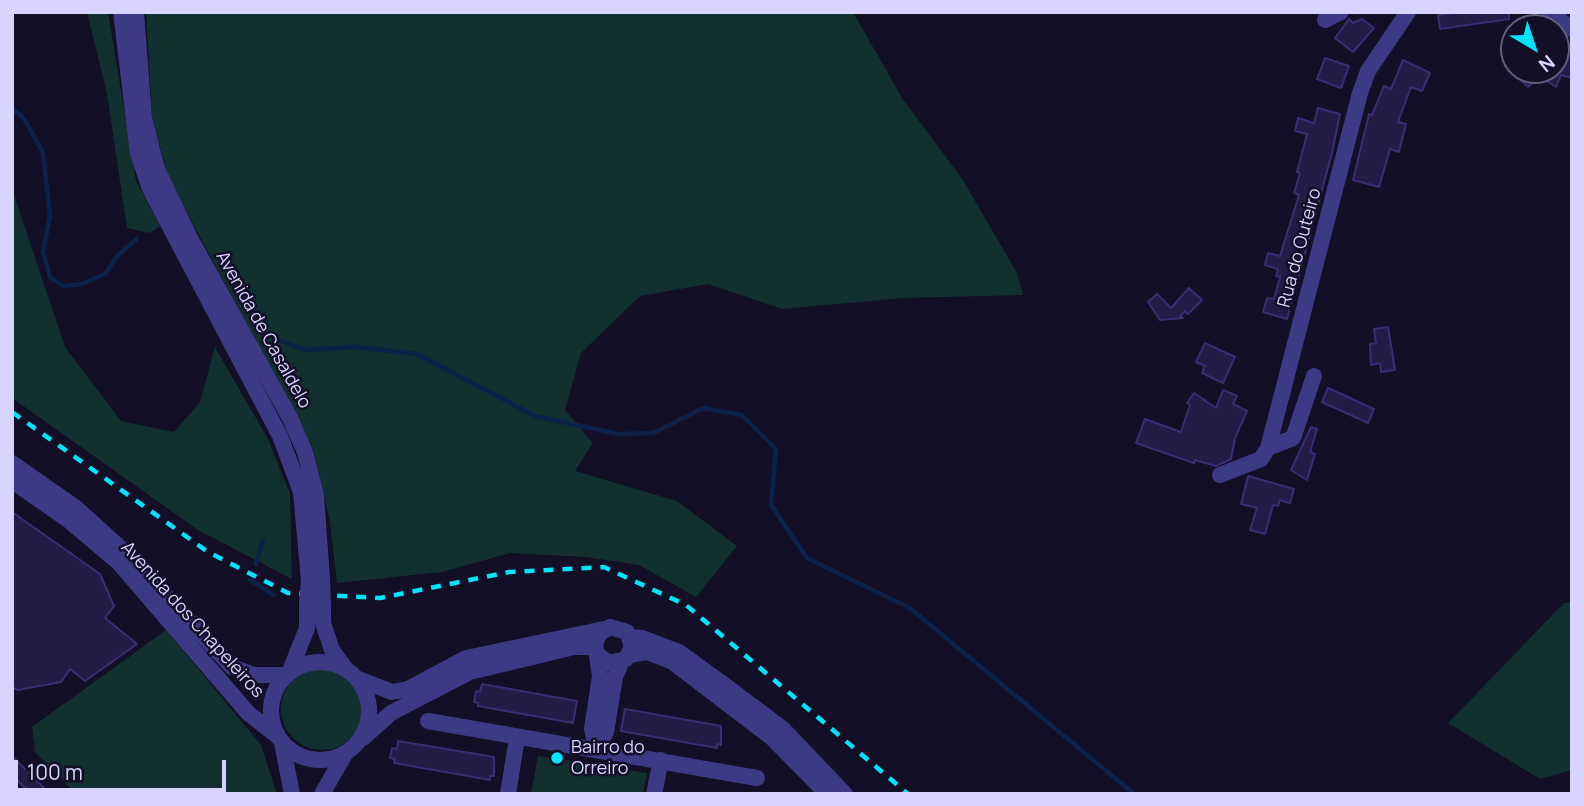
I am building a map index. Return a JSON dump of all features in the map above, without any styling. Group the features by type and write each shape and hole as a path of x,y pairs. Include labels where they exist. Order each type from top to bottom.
{"street":[{"name":"Avenida de Casaldelo","path":"121,12 136,141 150,189 280,436 301,492 316,580"},
{"name":"Avenida de Casaldelo","path":"136,12 144,117 157,169 190,238 290,418 305,452 316,495 315,603 288,673"},
{"path":"1325,20 1341,12"},
{"name":"Rua do Outeiro","path":"1268,448 1360,93 1367,71 1406,12"},
{"path":"1549,12 1572,29"},
{"path":"1220,475 1261,460 1268,448 1293,438 1314,376"},
{"name":"Avenida dos Chapeleiros","path":"12,463 75,507 127,554 232,667 254,675 288,673"},
{"name":"Avenida dos Chapeleiros","path":"12,481 68,520 119,563 248,713 279,739"},
{"name":"Avenida de Casaldelo","path":"315,603 329,641 345,668"},
{"path":"292,794 279,739 271,720 271,703 276,688 288,673 301,666 323,662 345,668 358,679 392,692 408,689 466,659 604,629 622,628 630,637 632,646 615,677 606,732 597,749"},
{"path":"597,749 592,729 600,676 597,638 604,629"},
{"path":"630,637 642,638 679,652 723,684 783,729 845,794"},
{"path":"322,794 345,754 391,713 470,672 575,647 597,651 609,663 647,652 680,668 772,738 827,794"},
{"path":"358,679 369,704 369,717 359,742"},
{"path":"428,721 757,778"},
{"path":"508,794 517,738"},
{"path":"279,739 292,753 312,760 332,759 345,754"},
{"path":"654,794 661,760"}],"green space":[{"path":"87,12 108,12 136,181 160,226 150,233 127,228 107,94"},
{"path":"146,12 853,12 902,98 963,180 1017,273 1023,295 903,298 782,309 708,284 640,296 581,353 565,410 593,443 575,471 677,501 737,546 696,597 639,565 586,557 510,553 442,572 337,583 330,522 313,448 168,177 152,117"},
{"path":"12,189 65,347 121,421 174,432 200,402 215,347 268,439 290,494 292,579 198,530 12,398"},
{"path":"1564,603 1572,603 1572,770 1540,779 1448,723"},
{"path":"166,630 261,745 277,794 76,794 35,752 32,727"},
{"path":"322,668 338,672 351,680 359,693 363,709 359,725 351,738 338,746 322,750 306,746 293,738 285,725 281,709 285,693 293,680 306,672"},
{"path":"538,756 647,773 643,794 531,794"}],"building":[{"path":"1509,12 1500,14 1500,20 1440,29 1438,15"},
{"path":"1349,19 1353,23 1362,19 1374,28 1353,52 1335,38"},
{"path":"1570,54 1572,55 1570,77"},
{"path":"1325,58 1349,66 1341,88 1317,79"},
{"path":"1403,60 1430,73 1422,91 1411,87 1398,122 1406,124 1399,152 1390,149 1379,187 1353,180 1369,114 1372,115 1384,86 1391,89"},
{"path":"1318,108 1340,114 1287,319 1263,312 1267,298 1274,299 1280,277 1276,276 1278,269 1265,265 1268,253 1280,256 1299,195 1294,193 1307,134 1295,131 1298,118 1314,123"},
{"path":"1189,288 1202,300 1188,314 1185,311 1180,316 1183,318 1160,320 1148,302 1157,294 1171,308"},
{"path":"1388,327 1395,370 1381,372 1380,363 1371,365 1370,344 1376,343 1374,329"},
{"path":"1205,343 1235,357 1223,383 1202,373 1205,366 1196,362"},
{"path":"1328,388 1374,409 1368,423 1322,402"},
{"path":"1223,390 1237,396 1233,404 1247,411 1235,438 1231,459 1216,466 1195,460 1194,463 1136,443 1145,419 1181,432 1190,405 1187,403 1194,393 1216,408"},
{"path":"1311,427 1317,429 1310,452 1315,454 1307,480 1291,470"},
{"path":"1248,476 1294,489 1290,503 1280,500 1278,506 1273,505 1265,534 1250,530 1257,508 1241,504"},
{"path":"12,512 100,574 114,606 105,618 137,644 85,681 70,669 61,682 18,690 12,687"},
{"path":"482,684 577,701 573,723 478,706 478,703 474,702 476,691 480,692"},
{"path":"625,709 721,726 721,745 717,744 717,748 621,731"},
{"path":"398,741 494,757 494,776 490,776 490,780 394,763 395,759 390,758 392,748 397,749"},
{"path":"12,756 50,794 31,794 12,775"}],"waterway":[{"path":"12,108 25,120 43,153 50,216 43,252 50,277 63,286 82,284 105,274 117,256 137,239"},
{"path":"266,335 305,350 356,347 417,354 535,416 618,434 653,433 703,408 742,415 776,449 771,505 807,558 910,608 1134,794"},
{"path":"256,564 263,540"},
{"path":"250,580 274,595"}],"railway":[{"path":"12,412 208,552 288,593 380,598 509,572 604,567 686,605 908,794"}],"place":[{"name":"Bairro do Orreiro","path":"557,758"}]}
